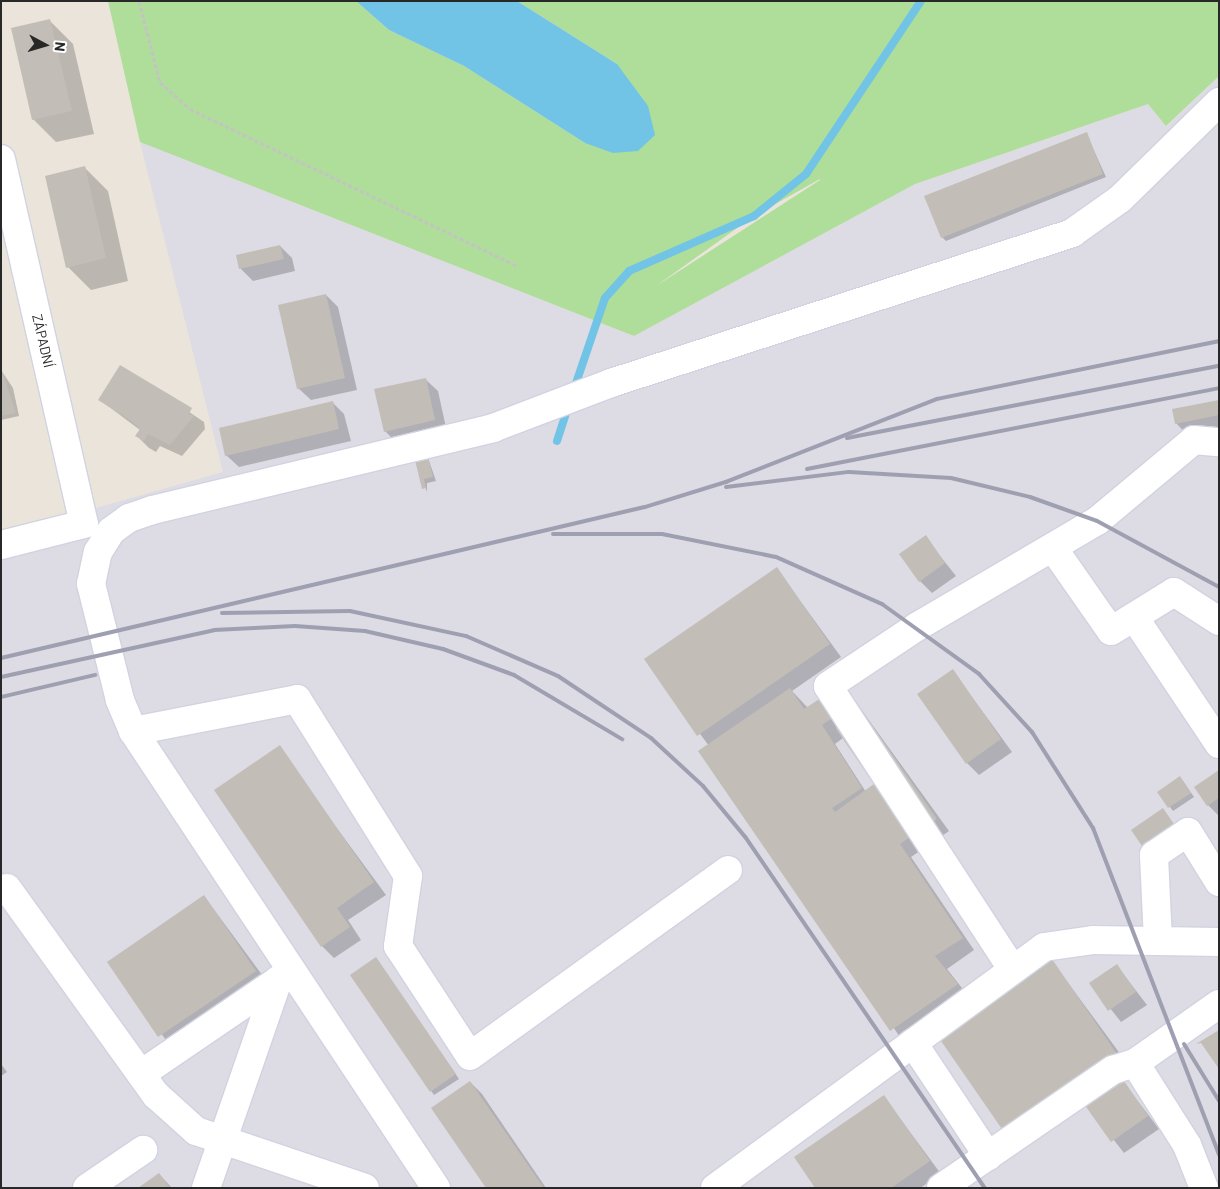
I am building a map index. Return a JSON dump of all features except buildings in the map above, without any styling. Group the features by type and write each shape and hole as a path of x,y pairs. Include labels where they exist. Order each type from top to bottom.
{"street":[{"path":"436,1188 285,975 133,731 120,700 90,584 98,552 111,531 129,518 493,428 611,383 1072,233 1120,199 1219,102"},
{"name":"ZÁPADNÍ","path":"1,159 84,524 1,545"},
{"path":"1011,967 828,686 918,626 1052,548 1134,494 1194,440 1219,442"},
{"path":"1052,548 1111,631 1174,592 1219,621"},
{"path":"1134,617 1219,744"},
{"path":"133,731 297,699 408,876 398,946 470,1056 728,870"},
{"path":"1158,941 1154,855 1188,832 1219,882"},
{"path":"7,888 141,1074 196,1131 365,1188"},
{"path":"715,1188 913,1043 1011,967 1044,947 1065,942 1219,942"},
{"path":"141,1074 285,975"},
{"path":"206,1188 285,975"},
{"path":"941,1188 1113,1070 1135,1063 1219,1004"},
{"path":"913,1043 988,1156"},
{"path":"1135,1063 1187,1145 1204,1188"},
{"path":"87,1188 143,1150"}],"path":[{"path":"139,1 160,82 190,110 518,266"}],"shaded area":[{"path":"1219,76 1219,1188 1,1188 1,535 223,472 140,142 634,336 915,184 1148,104 1167,126"}],"green space":[{"path":"108,1 356,1 389,30 464,66 585,143 617,64 517,1 1219,1 1219,76 1166,126 1148,104 915,184 634,336 140,142","holes":["820,180 656,286 754,216"]}],"water":[{"path":"356,1 517,1 617,64 648,106 655,135 638,151 613,153 585,143 464,66 389,30"}],"waterway":[{"path":"574,389 605,298 629,271 754,216 806,174 921,1"},
{"path":"557,441 568,407"}],"railway":[{"path":"1,658 645,507 726,482 937,399 1219,341"},
{"path":"847,438 1219,366"},
{"path":"807,469 1219,388"},
{"path":"726,487 849,472 951,478 1030,497 1097,521 1219,587"},
{"path":"553,534 662,534 776,557 882,604 979,674 1032,732 1093,828 1219,1155"},
{"path":"222,613 350,611 466,636 558,676 651,738 703,786 746,838 985,1188"},
{"path":"1,677 214,630 295,626 365,631 443,649 514,675 622,739"},
{"path":"1,697 95,675"},
{"path":"1184,1044 1219,1101"}]}
